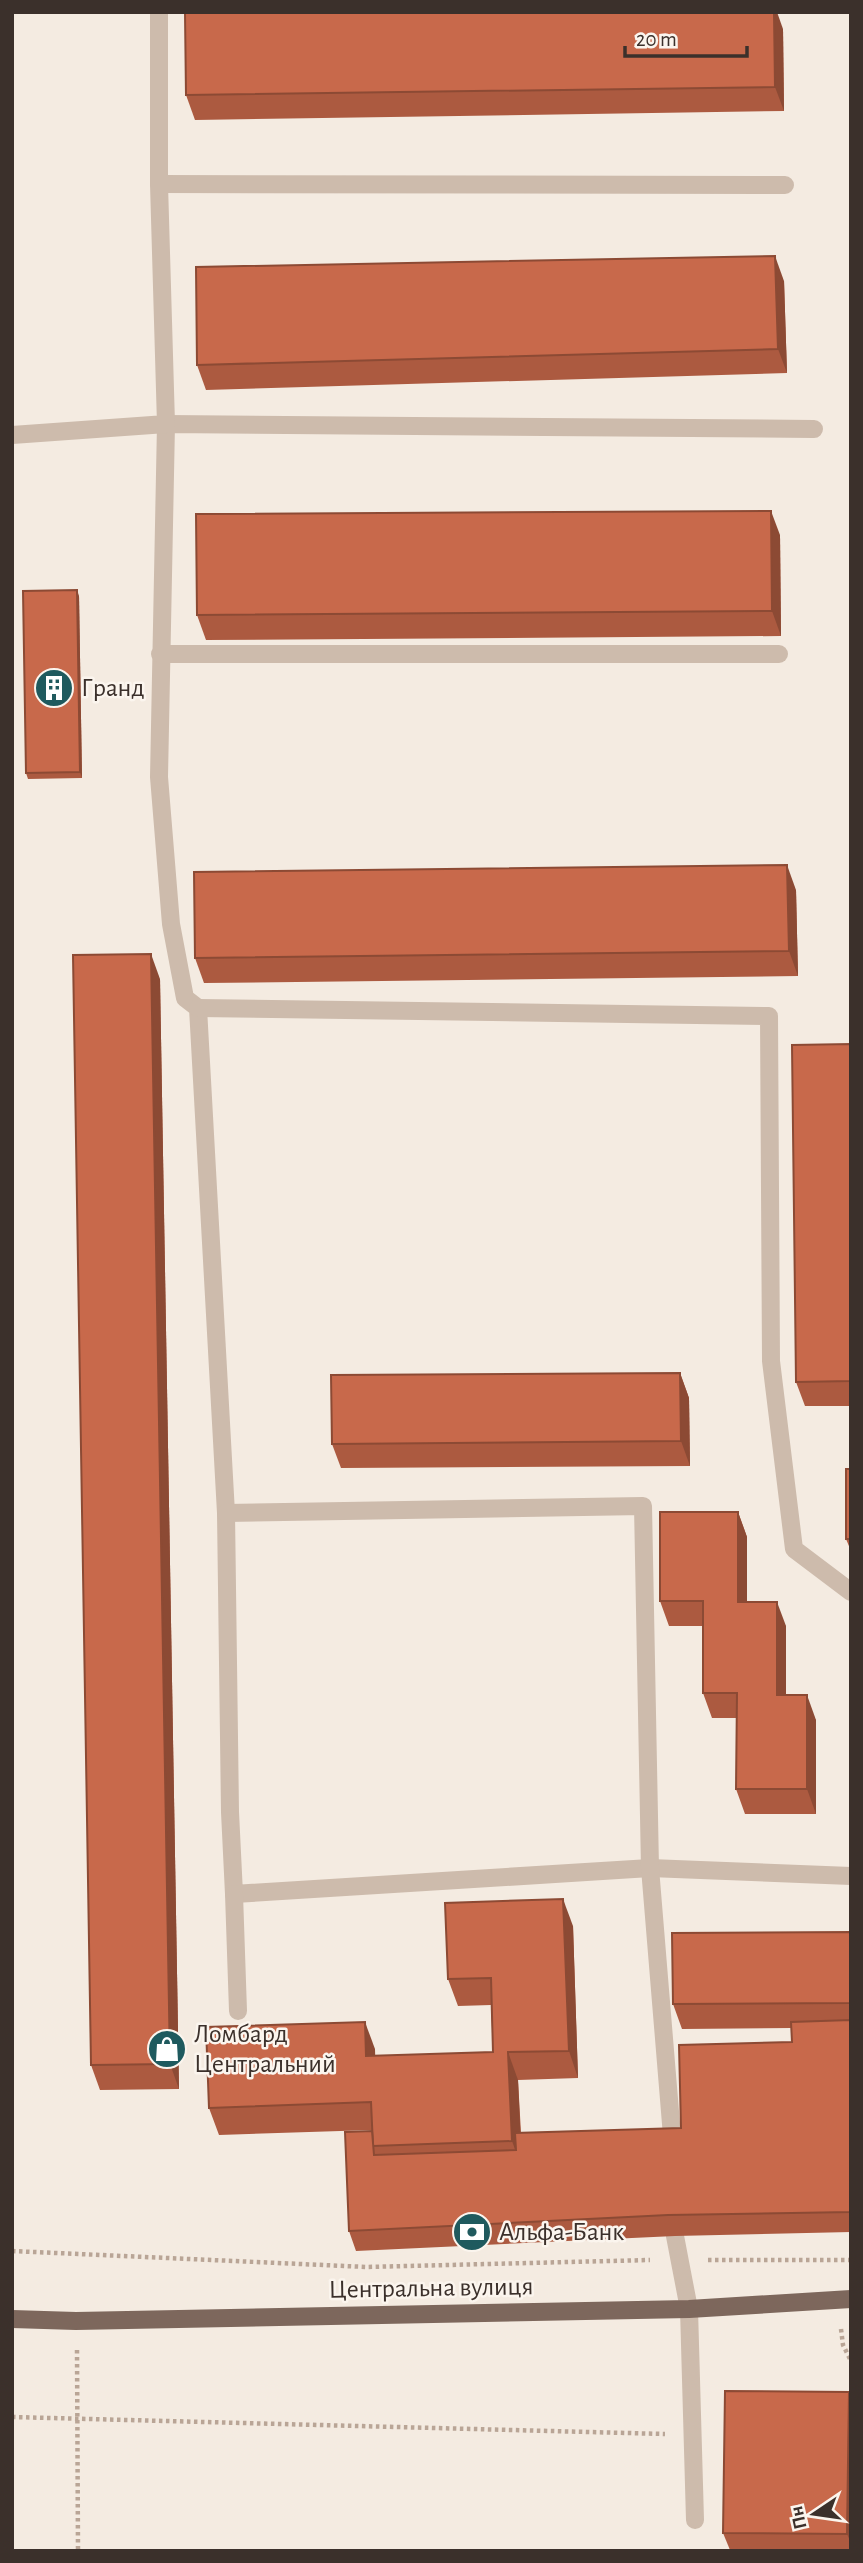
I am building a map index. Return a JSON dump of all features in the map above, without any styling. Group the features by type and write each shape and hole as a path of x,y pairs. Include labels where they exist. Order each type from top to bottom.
{"main road":[{"name":"Центральна вулиця","path":"12,2319 76,2321 689,2309 851,2299"}],"lane":[{"path":"159,12 159,184 166,424 159,777 172,924 185,998 198,1008 769,1016 771,1361 794,1549 851,1592"},
{"path":"159,184 785,184"},
{"path":"12,435 166,424 814,429"},
{"path":"160,654 779,654"},
{"path":"198,1008 226,1513 230,1812 238,2011"},
{"path":"226,1513 643,1506 650,1868 673,2148"},
{"path":"234,1894 650,1868 851,1876"},
{"path":"675,2236 689,2309 695,2520"}],"path":[{"path":"12,2250 367,2267 678,2260 851,2260"},
{"path":"76,2321 79,2418 78,2551"},
{"path":"12,2417 663,2434 693,2427"}],"building":[{"path":"774,12 775,87 186,95 185,13"},
{"path":"775,256 778,349 197,365 196,267"},
{"path":"771,511 772,611 197,615 196,514"},
{"name":"Гранд","path":"77,590 80,772 26,773 23,591"},
{"path":"787,865 789,951 195,958 194,872"},
{"path":"151,954 170,2064 91,2065 73,955"},
{"path":"851,1044 851,1381 796,1382 792,1045"},
{"path":"680,1373 681,1441 332,1444 331,1375"},
{"path":"846,1469 851,1469 851,1539 846,1539"},
{"path":"660,1512 738,1512 738,1602 777,1602 777,1695 807,1695 807,1789 736,1789 737,1693 703,1693 703,1601 660,1601"},
{"path":"563,1899 569,2051 508,2052 512,2141 373,2146 371,2102 209,2108 206,2027 365,2022 366,2056 493,2052 491,1978 448,1979 445,1903"},
{"path":"851,1932 851,2003 673,2004 672,1933"},
{"path":"851,2020 851,2212 668,2215 349,2231 345,2132 372,2131 374,2155 516,2150 515,2133 681,2128 679,2045 792,2042 791,2022"},
{"path":"725,2391 849,2392 847,2534 723,2533"}],"place":[{"name":"Гранд","path":"54,688"},
{"name":"Ломбард Центральний","path":"167,2049"},
{"name":"Альфа-Банк","path":"472,2232"}]}
